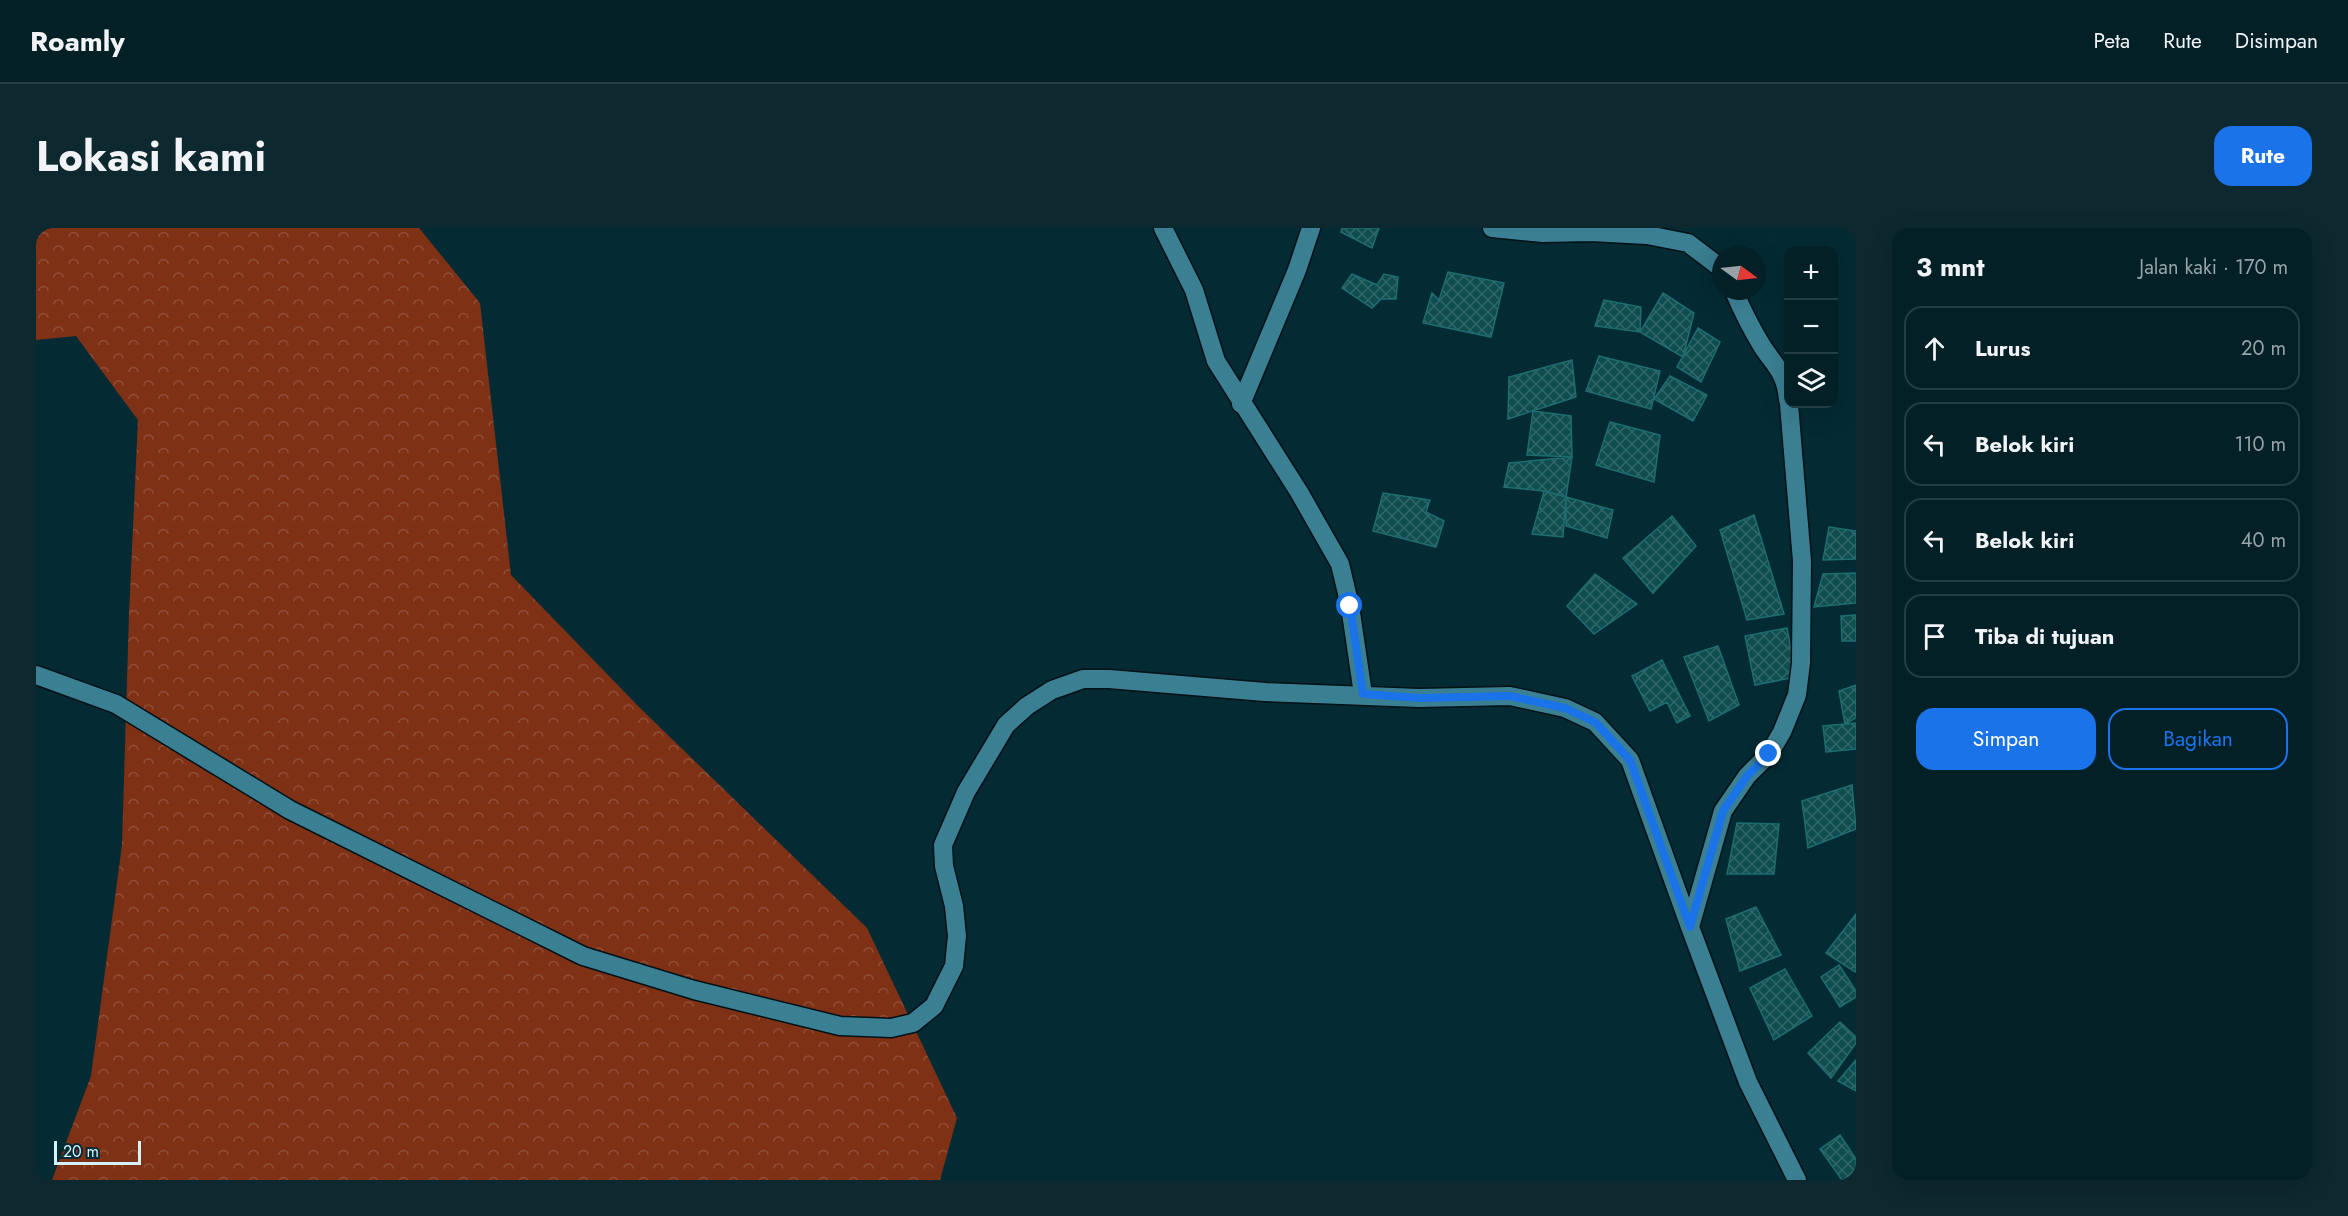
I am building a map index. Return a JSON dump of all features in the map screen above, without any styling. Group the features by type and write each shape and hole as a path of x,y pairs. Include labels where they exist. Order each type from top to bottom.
{"street":[{"path":"1163,228 1194,290 1216,361 1241,404 1299,492 1340,564 1350,606 1363,694"},
{"path":"1241,404 1297,270 1311,228"},
{"path":"1492,228 1542,233 1591,232 1647,235 1688,243 1712,261"},
{"path":"1738,300 1753,330 1777,365 1784,380"},
{"path":"1690,927 1723,811 1747,776 1769,754 1782,732 1797,695 1801,663 1802,561 1789,408"},
{"path":"36,675 116,704 290,810 583,956 694,990 840,1026 891,1028 913,1023 934,1005 954,966 957,936 954,906 944,866 943,845 966,792 1006,725 1027,706 1052,690 1083,679 1109,679 1265,692 1363,694 1419,698 1510,696 1565,708 1595,722 1630,760 1749,1082 1797,1180"}],"green space":[{"path":"36,228 419,228 480,303 511,575 640,708 867,928 957,1118 940,1180 52,1180 91,1076 122,845 138,420 76,336 36,340"}],"building":[{"path":"1342,228 1379,228 1372,248 1341,232"},
{"path":"1448,272 1504,283 1491,337 1423,323 1432,293 1439,300"},
{"path":"1352,274 1377,285 1384,274 1398,277 1396,299 1381,299 1372,308 1342,288"},
{"path":"1663,293 1694,313 1683,357 1640,332"},
{"path":"1604,300 1641,307 1640,332 1595,326"},
{"path":"1698,328 1720,342 1701,382 1677,367"},
{"path":"1599,356 1660,371 1651,409 1586,391"},
{"path":"1572,360 1576,397 1508,419 1509,377"},
{"path":"1670,376 1707,395 1693,421 1654,399"},
{"path":"1533,411 1571,416 1572,457 1527,455"},
{"path":"1610,422 1660,435 1654,482 1596,465"},
{"path":"1572,457 1566,497 1544,491 1504,487 1509,463"},
{"path":"1544,491 1566,497 1563,537 1532,534"},
{"path":"1383,493 1430,500 1426,512 1444,521 1436,547 1373,531"},
{"path":"1566,497 1613,510 1607,538 1566,526"},
{"path":"1754,515 1784,614 1747,620 1720,530"},
{"path":"1672,516 1696,546 1653,593 1623,558"},
{"path":"1829,527 1856,531 1856,559 1823,560"},
{"path":"1856,573 1856,603 1814,607 1823,574"},
{"path":"1595,574 1637,604 1594,634 1567,606"},
{"path":"1856,615 1856,641 1842,641 1841,616"},
{"path":"1787,628 1796,677 1755,685 1745,636"},
{"path":"1718,646 1739,705 1709,721 1684,657"},
{"path":"1662,660 1690,716 1677,723 1667,702 1650,711 1632,676"},
{"path":"1856,685 1856,718 1845,724 1839,691"},
{"path":"1856,723 1856,749 1826,752 1823,726"},
{"path":"1852,785 1856,829 1808,848 1802,801"},
{"path":"1737,823 1779,824 1774,874 1727,874"},
{"path":"1756,907 1781,955 1740,971 1726,919"},
{"path":"1856,914 1856,970 1855,972 1826,953"},
{"path":"1839,965 1856,991 1856,997 1840,1007 1821,977"},
{"path":"1785,969 1812,1016 1774,1040 1750,988"},
{"path":"1840,1022 1856,1037 1856,1043 1831,1078 1808,1053"},
{"path":"1856,1060 1856,1091 1838,1081"},
{"path":"1840,1135 1856,1159 1856,1180 1842,1180 1820,1149"}],"route":[{"path":"1350,606 1363,694 1419,698 1510,696 1565,708 1595,722 1630,760 1690,927 1723,811 1747,776 1769,754"}]}
